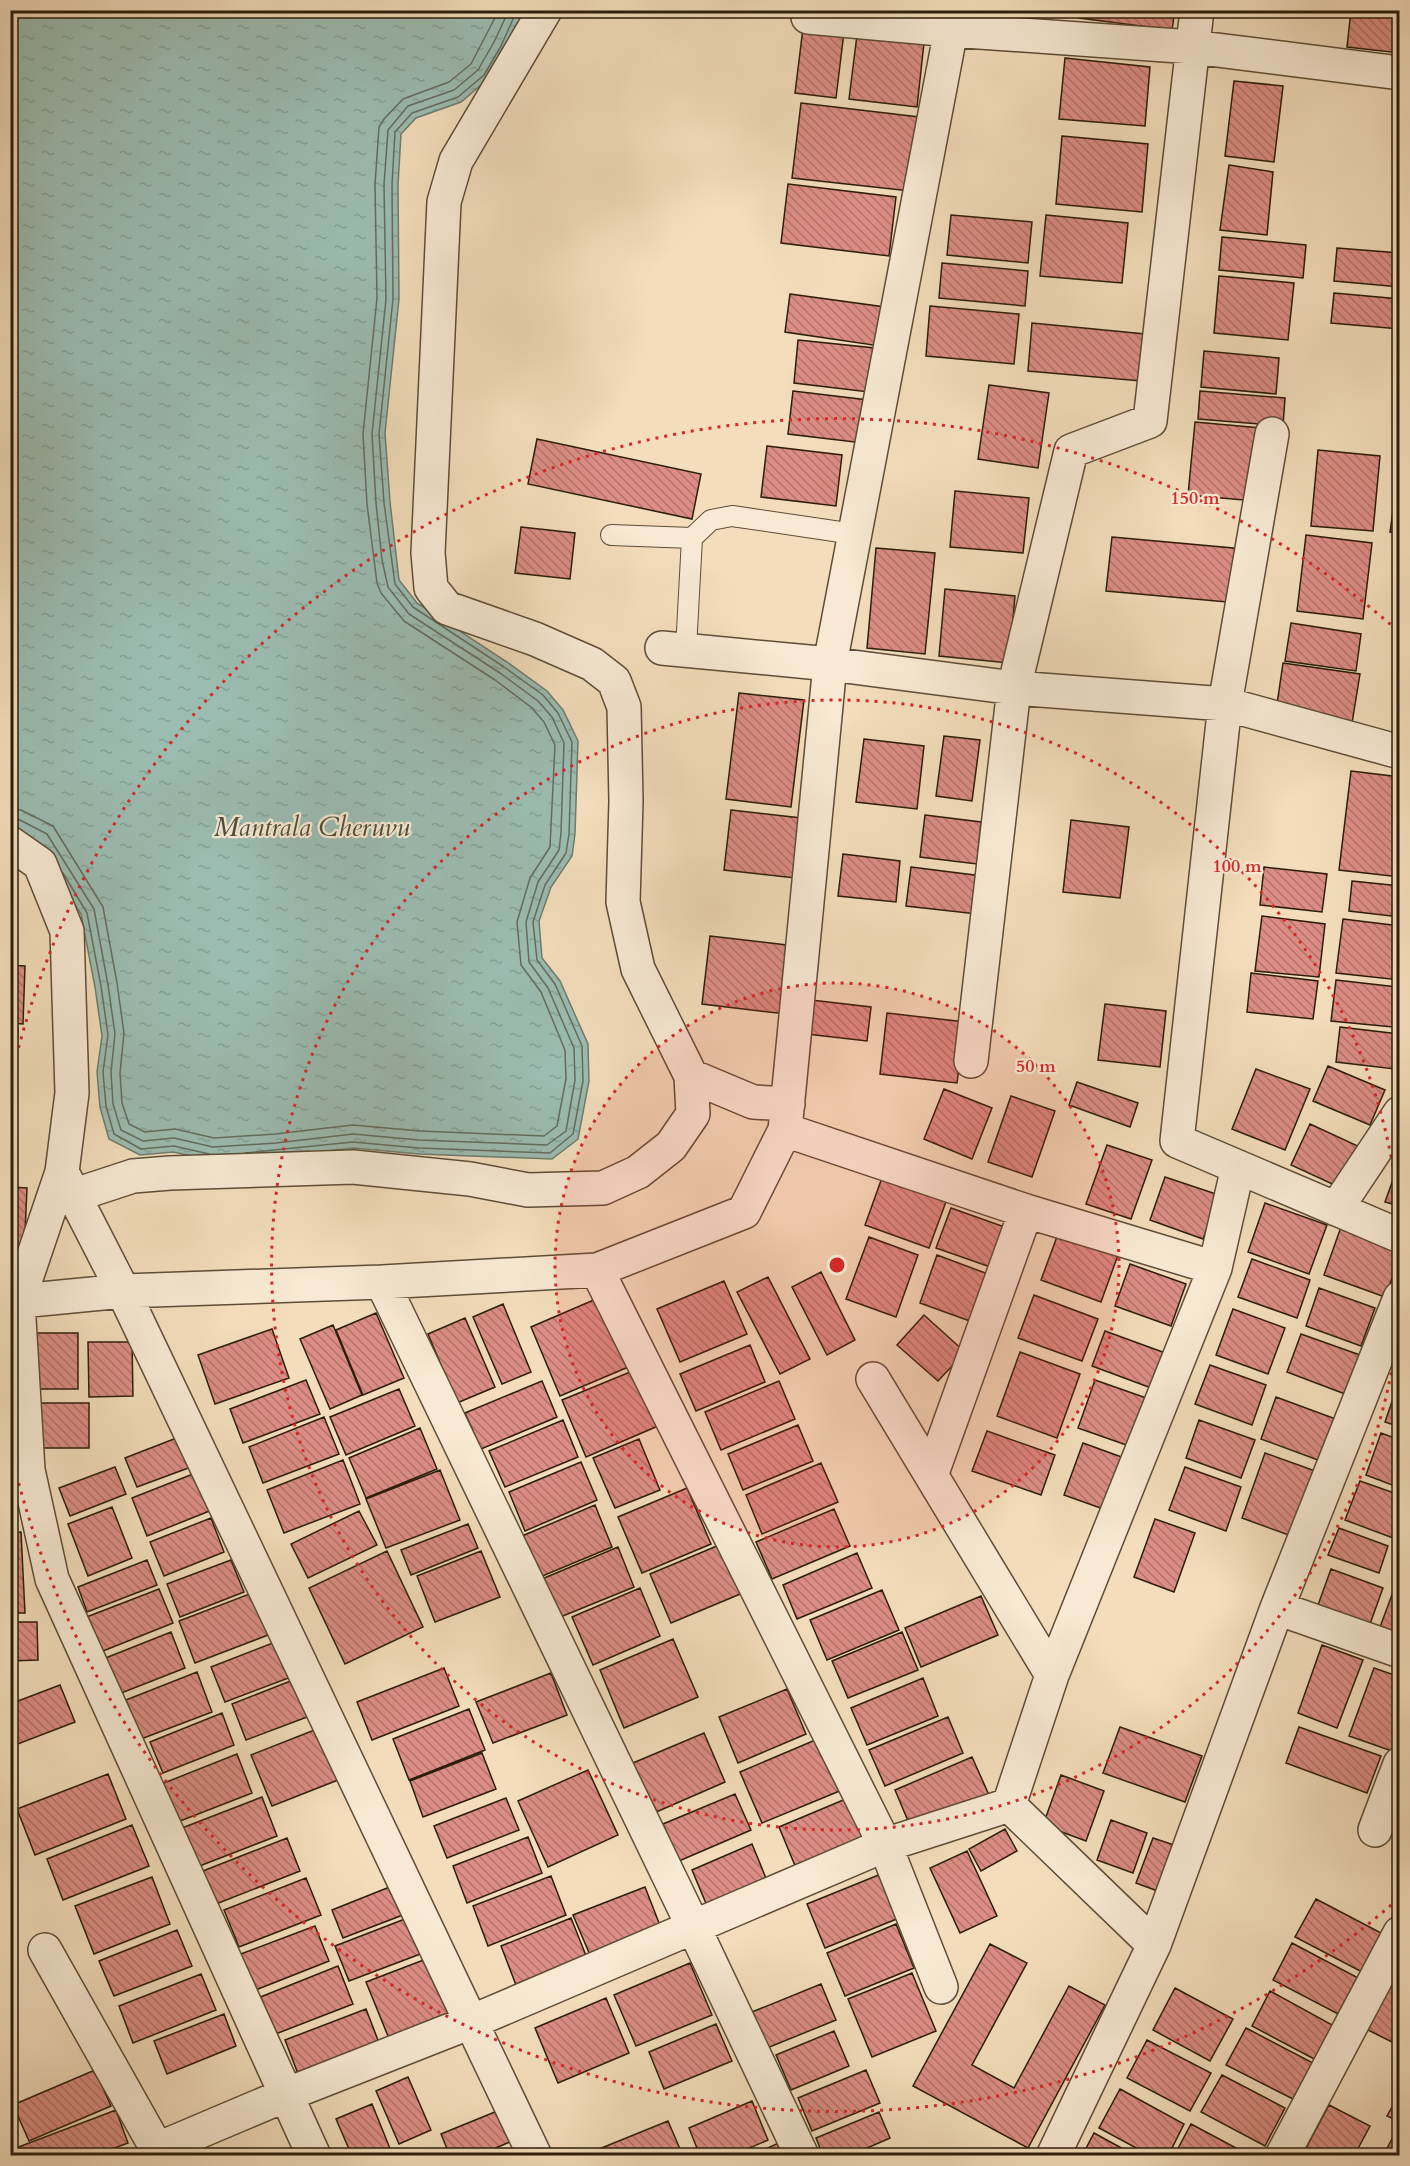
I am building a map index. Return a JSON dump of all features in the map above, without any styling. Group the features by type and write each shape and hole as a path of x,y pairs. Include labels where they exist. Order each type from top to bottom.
{"street":[{"path":"68,1184 170,1173 353,1167 470,1179 528,1190 603,1188 638,1172 671,1146 693,1114 691,1076 638,969 623,902 626,801 624,707 614,681 592,664 535,639 447,608 431,588 428,553 444,202 456,161 545,10"},
{"path":"971,1060 1014,688 1071,451 1149,421 1197,10"},
{"path":"808,16 952,20 1193,46 1400,73"},
{"path":"14,1302 123,1291 382,1282 597,1270 744,1212 786,1117 830,664 952,20"},
{"path":"1272,434 1224,704 1176,1141 1400,1236"},
{"path":"674,649 830,664 1014,688 1224,704 1400,752"},
{"path":"10,843 40,864 67,931 72,1093 68,1184 14,1302 19,1471 52,1579 288,2094 314,2156"},
{"path":"691,1076 786,1117 1026,1211 1215,1268"},
{"path":"1336,1209 1400,1113"},
{"path":"1009,1805 1052,1675 1215,1268 1238,1167"},
{"path":"68,1184 123,1291 535,2156"},
{"path":"932,1473 1026,1211"},
{"path":"597,1270 885,1845 941,1987"},
{"path":"382,1282 802,2156"},
{"path":"1053,2156 1154,1945 1277,1608 1400,1298"},
{"path":"873,1378 1052,1675"},
{"path":"1277,1608 1400,1651"},
{"path":"1375,1830 1400,1764"},
{"path":"45,1950 160,2152 288,2094 471,2022 885,1845 1009,1805"},
{"path":"1009,1805 1154,1945"},
{"path":"1282,2156 1400,1933"}],"lane":[{"path":"674,649 692,538 711,520 732,516 854,534"},
{"path":"611,535 692,538"}],"water":[{"name":"Mantrala Cheruvu","path":"11,11 524,11 489,78 461,102 416,118 401,134 398,185 399,299 385,433 399,580 417,603 547,691 563,710 578,741 575,834 572,856 551,887 539,921 542,958 560,981 588,1044 589,1081 578,1139 552,1159 419,1154 353,1148 277,1157 212,1160 173,1152 140,1155 109,1139 100,1107 97,1072 102,1036 81,914 37,843 11,830"}],"building":[{"path":"1080,10 1175,10 1172,30 1079,18"},
{"path":"1351,10 1400,10 1400,53 1347,47"},
{"path":"803,28 844,32 836,98 795,93"},
{"path":"857,35 924,43 917,107 849,99"},
{"path":"1065,58 1150,67 1145,126 1059,119"},
{"path":"1234,81 1283,86 1274,162 1225,156"},
{"path":"801,103 919,117 910,191 792,178"},
{"path":"1062,136 1148,144 1142,212 1056,204"},
{"path":"1229,165 1273,172 1267,235 1220,230"},
{"path":"788,184 896,197 889,256 781,243"},
{"path":"951,215 1032,222 1028,263 947,255"},
{"path":"1046,215 1128,223 1122,283 1040,276"},
{"path":"1222,237 1306,245 1303,278 1219,270"},
{"path":"1337,248 1400,253 1400,287 1334,281"},
{"path":"942,263 1028,271 1025,306 939,298"},
{"path":"1219,276 1294,283 1288,340 1214,333"},
{"path":"1334,293 1400,299 1400,329 1331,323"},
{"path":"790,294 885,307 880,346 785,332"},
{"path":"930,306 1019,314 1014,364 926,356"},
{"path":"1032,323 1145,334 1141,381 1028,371"},
{"path":"798,340 875,348 869,392 794,383"},
{"path":"1204,351 1279,358 1276,394 1201,387"},
{"path":"989,385 1049,393 1038,468 978,459"},
{"path":"793,391 868,400 863,443 788,434"},
{"path":"1200,391 1285,398 1283,426 1198,419"},
{"path":"1195,422 1261,428 1255,501 1188,495"},
{"path":"537,439 701,474 692,519 528,484"},
{"path":"767,446 842,455 836,506 761,497"},
{"path":"1318,450 1380,456 1373,531 1311,526"},
{"path":"1400,464 1400,533 1390,532"},
{"path":"955,491 1029,498 1023,553 950,547"},
{"path":"521,527 575,533 570,579 515,573"},
{"path":"1306,535 1372,543 1363,619 1297,611"},
{"path":"1112,537 1244,549 1238,603 1106,591"},
{"path":"876,548 935,553 925,654 867,648"},
{"path":"945,589 1015,596 1009,663 939,656"},
{"path":"1291,623 1361,634 1356,671 1285,661"},
{"path":"1283,663 1360,674 1352,723 1276,711"},
{"path":"739,693 804,700 791,807 726,799"},
{"path":"944,736 980,740 972,801 936,796"},
{"path":"864,739 924,746 917,809 856,802"},
{"path":"1351,771 1400,777 1400,877 1339,870"},
{"path":"731,810 810,819 804,879 724,870"},
{"path":"925,815 981,822 977,864 920,857"},
{"path":"1071,820 1129,827 1120,898 1063,892"},
{"path":"843,854 900,861 896,902 838,896"},
{"path":"911,867 982,876 977,914 906,906"},
{"path":"1264,867 1327,874 1322,912 1260,905"},
{"path":"1352,881 1400,886 1400,917 1349,911"},
{"path":"1262,916 1325,924 1319,977 1255,971"},
{"path":"1343,919 1400,926 1400,980 1336,973"},
{"path":"10,920 16,921 14,964 10,963"},
{"path":"710,936 795,946 786,1014 702,1004"},
{"path":"10,965 25,966 23,1024 10,1023"},
{"path":"1251,973 1318,981 1313,1019 1247,1012"},
{"path":"1336,980 1397,987 1393,1027 1331,1021"},
{"path":"811,1000 871,1007 867,1041 807,1034"},
{"path":"1105,1004 1166,1011 1160,1067 1098,1060"},
{"path":"887,1013 965,1022 957,1083 880,1074"},
{"path":"1340,1027 1399,1034 1395,1069 1336,1062"},
{"path":"10,1029 18,1029 15,1092 10,1092"},
{"path":"1328,1066 1385,1090 1370,1125 1313,1101"},
{"path":"1256,1069 1310,1089 1285,1150 1232,1129"},
{"path":"1077,1082 1138,1103 1130,1127 1069,1105"},
{"path":"944,1089 992,1108 972,1159 924,1139"},
{"path":"1011,1096 1055,1111 1032,1177 988,1162"},
{"path":"1310,1124 1360,1147 1341,1188 1291,1165"},
{"path":"1107,1145 1152,1160 1131,1219 1086,1204"},
{"path":"1400,1160 1400,1206 1385,1202"},
{"path":"883,1175 947,1199 929,1248 865,1225"},
{"path":"1165,1177 1219,1195 1203,1239 1150,1220"},
{"path":"10,1187 27,1188 23,1277 10,1277"},
{"path":"1265,1203 1327,1225 1309,1274 1248,1252"},
{"path":"951,1208 1013,1230 999,1270 936,1248"},
{"path":"1341,1227 1400,1248 1400,1257 1385,1297 1324,1275"},
{"path":"1058,1234 1118,1255 1101,1302 1041,1280"},
{"path":"869,1237 918,1255 896,1317 846,1299"},
{"path":"937,1255 996,1277 978,1324 920,1303"},
{"path":"1252,1259 1310,1280 1297,1318 1238,1297"},
{"path":"1130,1264 1186,1284 1171,1326 1115,1306"},
{"path":"821,1272 855,1340 827,1355 792,1287"},
{"path":"768,1277 810,1359 780,1374 737,1292"},
{"path":"724,1281 747,1334 680,1362 657,1309"},
{"path":"1319,1288 1375,1308 1361,1346 1306,1326"},
{"path":"1034,1295 1098,1319 1082,1361 1018,1338"},
{"path":"603,1296 633,1365 560,1396 531,1327"},
{"path":"503,1304 531,1372 502,1384 473,1317"},
{"path":"1233,1309 1285,1328 1268,1374 1216,1355"},
{"path":"376,1313 404,1378 363,1395 336,1330"},
{"path":"924,1315 965,1352 938,1381 897,1345"},
{"path":"465,1318 495,1387 457,1403 428,1334"},
{"path":"333,1325 362,1395 330,1409 300,1339"},
{"path":"272,1329 289,1378 215,1404 198,1355"},
{"path":"1105,1331 1168,1354 1154,1389 1092,1366"},
{"path":"33,1333 78,1333 78,1389 33,1389"},
{"path":"1301,1334 1360,1355 1345,1394 1287,1372"},
{"path":"88,1342 132,1342 133,1396 89,1397"},
{"path":"750,1345 765,1382 696,1411 680,1374"},
{"path":"1020,1352 1080,1374 1057,1438 997,1416"},
{"path":"1210,1365 1266,1385 1252,1425 1195,1404"},
{"path":"635,1370 658,1426 586,1457 562,1400"},
{"path":"306,1380 320,1414 243,1443 230,1409"},
{"path":"1095,1380 1152,1400 1135,1448 1078,1428"},
{"path":"542,1381 557,1417 481,1449 465,1413"},
{"path":"779,1381 795,1419 721,1450 705,1412"},
{"path":"1400,1381 1400,1427 1385,1422"},
{"path":"399,1389 415,1426 346,1455 330,1417"},
{"path":"1276,1397 1341,1421 1326,1463 1261,1439"},
{"path":"40,1403 89,1403 89,1448 40,1448"},
{"path":"324,1417 339,1454 263,1483 249,1447"},
{"path":"563,1420 578,1457 505,1487 489,1451"},
{"path":"1199,1420 1255,1440 1241,1478 1186,1458"},
{"path":"798,1425 813,1461 743,1490 728,1454"},
{"path":"420,1428 437,1469 366,1498 349,1458"},
{"path":"987,1431 1055,1455 1041,1495 972,1471"},
{"path":"1381,1433 1400,1440 1400,1488 1366,1475"},
{"path":"179,1437 191,1467 137,1487 125,1458"},
{"path":"639,1439 660,1490 615,1508 593,1458"},
{"path":"1083,1443 1127,1459 1109,1511 1064,1495"},
{"path":"1265,1453 1318,1472 1294,1537 1242,1518"},
{"path":"343,1460 360,1504 284,1533 267,1490"},
{"path":"581,1462 597,1500 525,1531 509,1492"},
{"path":"821,1463 838,1502 762,1534 746,1495"},
{"path":"115,1467 126,1494 70,1516 59,1488"},
{"path":"1185,1467 1241,1487 1226,1531 1169,1510"},
{"path":"440,1470 460,1520 386,1548 366,1499"},
{"path":"198,1472 212,1510 147,1536 132,1498"},
{"path":"1360,1481 1400,1495 1400,1521 1393,1538 1345,1520"},
{"path":"687,1488 711,1544 642,1573 618,1517"},
{"path":"595,1505 612,1547 540,1577 522,1536"},
{"path":"112,1507 132,1558 88,1576 68,1524"},
{"path":"834,1509 850,1546 772,1579 756,1542"},
{"path":"359,1511 377,1545 308,1578 291,1544"},
{"path":"211,1518 224,1552 164,1576 150,1542"},
{"path":"1155,1519 1195,1533 1174,1592 1134,1577"},
{"path":"468,1524 478,1548 411,1575 401,1550"},
{"path":"1339,1528 1388,1546 1379,1573 1328,1555"},
{"path":"21,1532 25,1613 10,1613 10,1533"},
{"path":"724,1543 745,1592 671,1623 650,1574"},
{"path":"618,1547 634,1587 558,1618 542,1579"},
{"path":"387,1551 423,1627 345,1664 309,1588"},
{"path":"481,1551 500,1597 435,1622 417,1576"},
{"path":"857,1553 872,1588 797,1619 783,1585"},
{"path":"147,1560 157,1585 87,1612 78,1587"},
{"path":"231,1560 244,1592 180,1617 167,1584"},
{"path":"1331,1569 1383,1588 1370,1624 1318,1605"},
{"path":"1400,1576 1400,1643 1377,1635"},
{"path":"640,1588 660,1636 593,1665 572,1617"},
{"path":"159,1589 173,1623 98,1653 84,1618"},
{"path":"260,1590 276,1632 195,1663 179,1621"},
{"path":"882,1590 899,1630 827,1660 810,1620"},
{"path":"981,1596 998,1635 921,1667 905,1628"},
{"path":"10,1622 37,1622 38,1660 10,1661"},
{"path":"171,1632 185,1668 111,1697 98,1661"},
{"path":"902,1632 918,1670 848,1698 832,1661"},
{"path":"673,1639 698,1697 624,1728 600,1670"},
{"path":"278,1641 291,1677 225,1702 211,1667"},
{"path":"1322,1645 1363,1660 1337,1728 1298,1713"},
{"path":"444,1668 459,1706 372,1740 357,1702"},
{"path":"1374,1668 1400,1677 1400,1731 1392,1751 1349,1736"},
{"path":"197,1672 212,1712 141,1739 126,1700"},
{"path":"551,1673 567,1715 493,1743 476,1702"},
{"path":"923,1678 938,1716 867,1745 851,1708"},
{"path":"293,1680 307,1717 246,1740 232,1704"},
{"path":"60,1685 75,1722 10,1747 10,1704"},
{"path":"787,1689 806,1734 738,1763 719,1717"},
{"path":"469,1709 485,1750 409,1780 393,1739"},
{"path":"222,1713 234,1745 163,1773 150,1742"},
{"path":"948,1717 963,1753 885,1786 869,1750"},
{"path":"1120,1727 1202,1756 1185,1802 1103,1773"},
{"path":"1299,1727 1381,1756 1367,1793 1286,1763"},
{"path":"317,1729 338,1780 272,1806 251,1755"},
{"path":"704,1733 725,1782 654,1813 633,1763"},
{"path":"820,1738 842,1790 762,1823 740,1772"},
{"path":"482,1753 496,1789 423,1817 410,1781"},
{"path":"237,1754 252,1793 175,1823 159,1785"},
{"path":"972,1757 989,1795 911,1828 895,1790"},
{"path":"588,1770 618,1835 548,1867 518,1801"},
{"path":"108,1774 126,1819 35,1855 17,1809"},
{"path":"1061,1775 1104,1791 1086,1841 1043,1825"},
{"path":"735,1794 751,1830 679,1861 663,1824"},
{"path":"262,1797 277,1836 197,1867 182,1828"},
{"path":"506,1798 519,1830 447,1858 434,1826"},
{"path":"848,1798 866,1838 796,1868 779,1827"},
{"path":"1111,1820 1147,1833 1133,1873 1097,1860"},
{"path":"132,1825 149,1866 63,1900 47,1859"},
{"path":"1005,1829 1017,1851 981,1871 969,1849"},
{"path":"528,1837 542,1873 467,1903 453,1866"},
{"path":"287,1838 300,1871 216,1904 203,1871"},
{"path":"1153,1838 1180,1847 1163,1893 1136,1883"},
{"path":"752,1844 770,1888 710,1913 692,1870"},
{"path":"967,1851 997,1916 960,1933 930,1868"},
{"path":"881,1874 899,1918 825,1948 807,1904"},
{"path":"551,1876 566,1915 488,1946 473,1906"},
{"path":"152,1877 170,1924 94,1954 75,1906"},
{"path":"306,1878 321,1915 239,1947 224,1910"},
{"path":"397,1884 408,1913 343,1938 332,1910"},
{"path":"645,1887 661,1928 590,1955 573,1915"},
{"path":"1316,1899 1385,1935 1364,1973 1295,1937"},
{"path":"410,1917 423,1953 349,1981 335,1946"},
{"path":"571,1918 587,1958 516,1985 501,1946"},
{"path":"896,1924 914,1968 845,1996 827,1953"},
{"path":"315,1926 329,1961 248,1993 233,1957"},
{"path":"177,1930 192,1966 114,1996 99,1961"},
{"path":"1292,1943 1362,1980 1342,2016 1273,1980"},
{"path":"990,1944 1027,1963 972,2065 1014,2088 1069,1986 1105,2005 1028,2148 913,2086"},
{"path":"434,1956 458,2015 390,2041 366,1982"},
{"path":"690,1963 712,2015 636,2046 614,1995"},
{"path":"338,1966 353,2004 273,2035 258,1998"},
{"path":"1400,1966 1400,2046 1366,2029"},
{"path":"912,1973 936,2031 872,2057 848,1999"},
{"path":"201,1974 216,2010 133,2043 119,2006"},
{"path":"821,1984 836,2020 767,2048 752,2012"},
{"path":"1175,1988 1233,2019 1210,2061 1153,2030"},
{"path":"1270,1991 1334,2026 1316,2060 1252,2026"},
{"path":"606,1998 629,2053 558,2083 535,2028"},
{"path":"366,2009 381,2048 300,2079 285,2040"},
{"path":"224,2014 236,2046 167,2074 154,2041"},
{"path":"716,2024 732,2061 664,2089 649,2052"},
{"path":"1246,2028 1313,2063 1293,2099 1226,2065"},
{"path":"834,2031 849,2066 791,2090 776,2055"},
{"path":"10,2037 15,2038 11,2091 10,2091"},
{"path":"1147,2040 1211,2073 1190,2111 1127,2078"},
{"path":"95,2070 111,2106 29,2141 13,2105"},
{"path":"866,2070 880,2103 812,2131 798,2098"},
{"path":"1222,2075 1285,2108 1265,2146 1201,2112"},
{"path":"408,2077 431,2130 399,2144 376,2091"},
{"path":"1120,2089 1184,2124 1168,2156 1151,2156 1099,2128"},
{"path":"1400,2093 1400,2122 1387,2116"},
{"path":"752,2101 768,2140 731,2156 700,2156 689,2128"},
{"path":"372,2104 393,2156 352,2156 336,2119"},
{"path":"1329,2105 1370,2126 1354,2156 1310,2156 1304,2152"},
{"path":"507,2107 519,2138 477,2156 450,2156 441,2134"},
{"path":"116,2110 128,2143 93,2156 19,2156 16,2148"},
{"path":"879,2112 890,2138 849,2156 823,2156 816,2138"},
{"path":"668,2121 683,2156 601,2156 599,2149"},
{"path":"1191,2124 1251,2156 1174,2156"},
{"path":"1094,2133 1136,2156 1082,2156"},
{"path":"1394,2135 1400,2138 1400,2156 1383,2156"},
{"path":"783,2141 789,2156 750,2156"},
{"path":"513,2148 516,2156 494,2156"}]}
